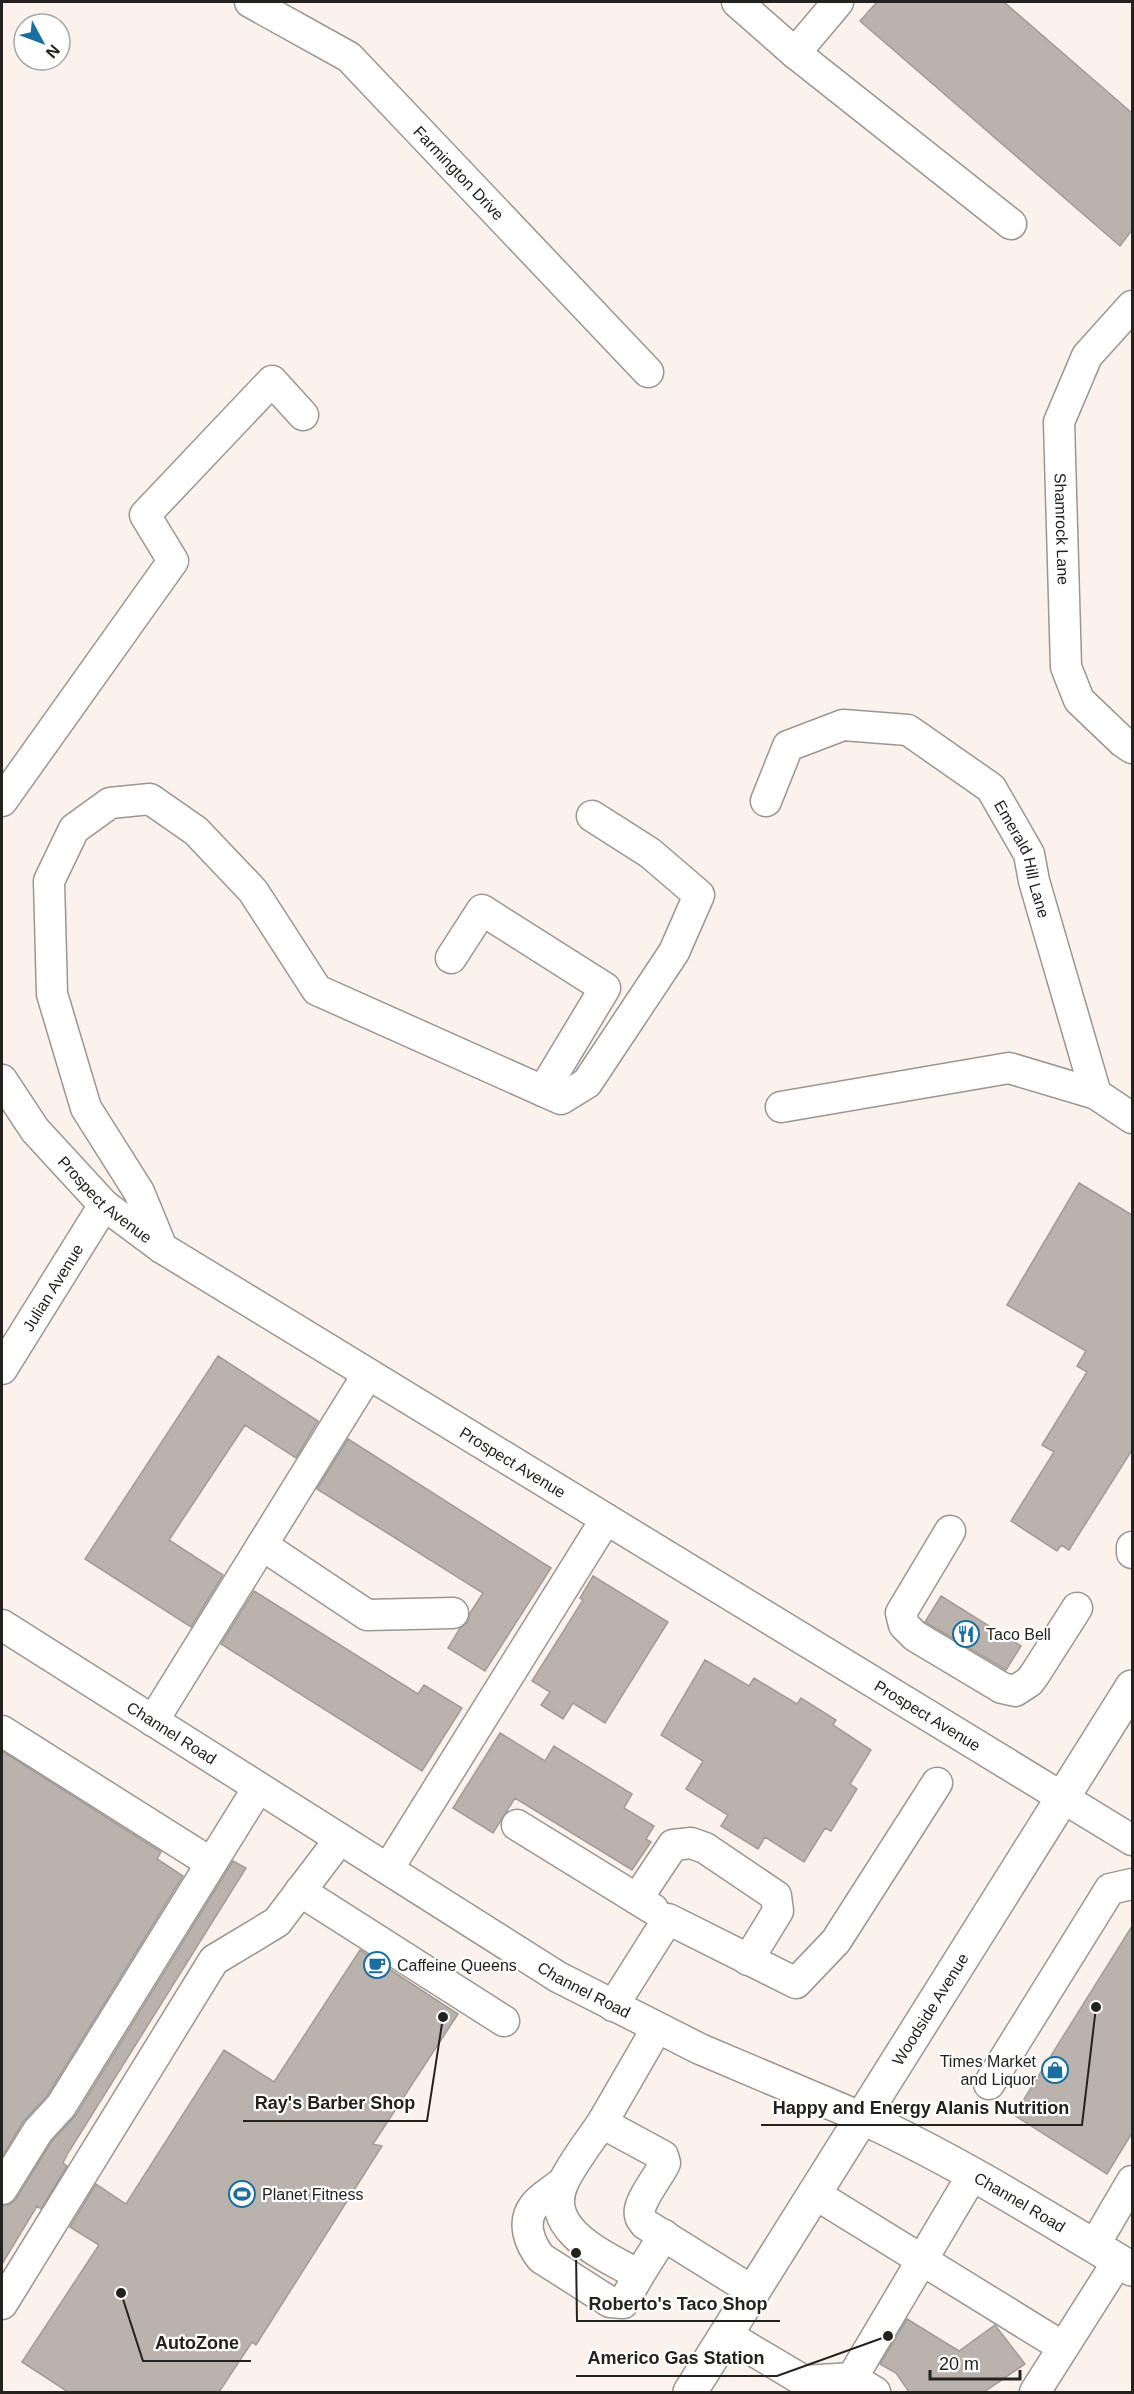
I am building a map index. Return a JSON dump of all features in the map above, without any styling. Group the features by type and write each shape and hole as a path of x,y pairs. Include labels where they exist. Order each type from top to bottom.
{"main road":[{"name":"Woodside Avenue","path":"690,2392 1132,1687"},
{"name":"Channel Road","path":"863,2118 922,2145 1115,2259"}],"street":[{"name":"Farmington Drive","path":"250,2 349,57 648,372"},
{"path":"737,2 795,53 1011,224"},
{"path":"795,53 838,2"},
{"name":"Shamrock Lane","path":"1132,306 1087,356 1059,422 1066,667 1079,699 1132,748"},
{"path":"2,801 173,561 145,515 273,381 303,415"},
{"name":"Emerald Hill Lane","path":"766,801 788,746 843,725 908,730 991,788 1029,854 1034,881 1096,1094"},
{"path":"162,1248 139,1192 86,1108 52,994 49,881 74,829 110,803 150,799 196,831 254,891 318,990 561,1099 587,1083 674,952 699,895 650,854 592,816"},
{"path":"451,957 482,909 605,988 543,1091"},
{"path":"781,1107 1009,1068 1096,1094 1132,1118"},
{"name":"Prospect Avenue","path":"2,1080 35,1130 104,1205 162,1248 1132,1840"},
{"name":"Julian Avenue","path":"2,1369 104,1205"},
{"path":"153,1721 368,1374"},
{"path":"388,1869 606,1519"},
{"path":"950,1531 901,1613 904,1625 915,1635 1002,1688 1016,1691 1029,1682 1077,1608"},
{"path":"262,1545 367,1615 453,1613"},
{"path":"1132,1547 1132,1553"},
{"name":"Channel Road","path":"2,1625 558,1977 700,2049 863,2118"},
{"path":"2,1731 211,1863"},
{"path":"517,1825 668,1919 796,1983 836,1941 937,1783"},
{"path":"2,2189 38,2131 61,2106 258,1788"},
{"path":"2,2304 214,1960 277,1922 340,1839"},
{"path":"637,1899 673,1845 691,1843 705,1848 776,1896 778,1911 748,1960"},
{"path":"989,2084 1110,1889 1132,1884"},
{"path":"300,1891 504,2021"},
{"path":"613,2006 668,1919"},
{"path":"657,2028 602,2123 563,2182 533,2206 528,2219 528,2235 533,2248 541,2258 610,2302 617,2303 622,2303 664,2235"},
{"path":"602,2123 663,2156 665,2163 662,2171 640,2206 639,2215 645,2224 754,2292"},
{"path":"727,2335 804,2381 863,2385 922,2260 973,2174"},
{"path":"563,2182 559,2197 561,2209 566,2224 574,2236 639,2275"},
{"path":"816,2194 1064,2347"},
{"path":"1035,2392 1115,2259 1129,2194"}],"building":[{"path":"877,2 1004,2 1132,113 1132,230 1120,246 860,21"},
{"path":"1079,1183 1132,1215 1132,1450 1069,1550 1061,1545 1057,1551 1011,1521 1054,1452 1042,1445 1087,1372 1077,1366 1086,1351 1007,1305"},
{"path":"218,1356 318,1421 296,1458 245,1425 169,1540 223,1575 191,1627 85,1559"},
{"path":"348,1439 551,1568 485,1671 448,1648 460,1628 468,1622 470,1613 483,1593 317,1489"},
{"path":"593,1576 668,1622 605,1723 573,1703 563,1719 541,1705 550,1692 532,1681 583,1600 580,1598"},
{"path":"254,1591 418,1694 424,1685 462,1708 422,1771 221,1644"},
{"name":"Taco Bell","path":"941,1596 1021,1646 1006,1670 925,1622"},
{"path":"705,1660 749,1686 754,1678 797,1704 801,1698 836,1720 833,1725 871,1750 850,1784 857,1789 831,1831 825,1828 804,1862 765,1837 758,1849 721,1826 728,1815 686,1789 703,1761 661,1735"},
{"path":"500,1733 545,1761 554,1746 632,1794 624,1808 654,1826 646,1839 651,1842 632,1870 515,1798 493,1833 453,1808"},
{"path":"2,1751 161,1852 157,1859 183,1876 47,2096 23,2122 2,2157"},
{"path":"233,1861 246,1868 68,2153 63,2163 67,2166 41,2209 37,2206 2,2264 2,2206 16,2199 52,2141 76,2115"},
{"path":"1132,1926 1132,2133 1107,2174 1014,2115"},
{"path":"360,1950 458,2014 373,2144 382,2146 256,2345 252,2342 219,2392 68,2392 22,2362 99,2245 70,2227 96,2184 126,2204 224,2050 274,2082"},
{"path":"907,2319 959,2351 995,2325 1025,2364 984,2392 909,2392 896,2373 880,2364"}],"place":[{"name":"Taco Bell","path":"966,1634"},
{"name":"Caffeine Queens","path":"377,1965"},
{"name":"Happy and Energy Alanis Nutrition","path":"1096,2007"},
{"name":"Ray's Barber Shop","path":"443,2017"},
{"name":"Times Market and Liquor","path":"1055,2070"},
{"name":"Planet Fitness","path":"242,2194"},
{"name":"Roberto's Taco Shop","path":"576,2253"},
{"name":"AutoZone","path":"121,2293"},
{"name":"Americo Gas Station","path":"888,2336"}]}
